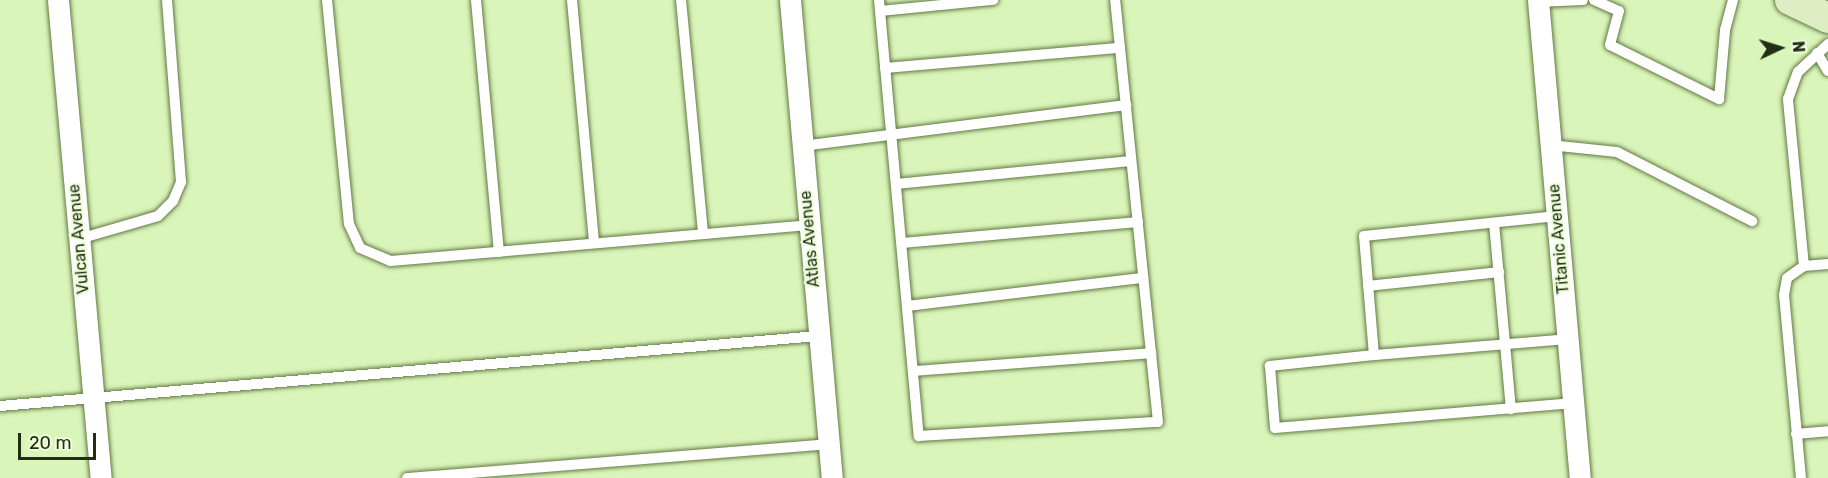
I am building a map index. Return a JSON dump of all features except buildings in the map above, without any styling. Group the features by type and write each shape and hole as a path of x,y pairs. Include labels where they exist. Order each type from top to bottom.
{"main road":[{"path":"1790,0 1828,18"}],"street":[{"name":"Vulcan Avenue","path":"58,0 102,478"},
{"name":"Atlas Avenue","path":"790,0 832,478"},
{"name":"Titanic Avenue","path":"1538,1 1580,478"}],"lane":[{"path":"79,239 158,216 174,201 181,182 167,0"},
{"path":"327,0 348,224 360,248 390,261 809,225"},
{"path":"476,0 499,252"},
{"path":"572,0 594,243"},
{"path":"681,0 703,234"},
{"path":"993,0 879,5 919,436 1158,422 1115,0"},
{"path":"1538,1 1583,0"},
{"path":"1594,0 1620,6 1610,45 1719,99 1725,30 1733,0"},
{"path":"1803,266 1788,99 1798,72 1828,44"},
{"path":"885,68 1119,48"},
{"path":"1817,53 1828,71"},
{"path":"802,146 891,131 1126,105"},
{"path":"1550,145 1617,152 1752,220"},
{"path":"896,184 1131,161"},
{"path":"1374,355 1364,236 1557,216"},
{"path":"902,243 1138,222"},
{"path":"1494,223 1511,409"},
{"path":"1801,478 1784,295 1787,278 1803,266 1828,264"},
{"path":"1368,286 1499,272"},
{"path":"907,306 1143,278"},
{"path":"0,406 819,336"},
{"path":"1568,339 1270,366 1275,428 1574,403"},
{"path":"914,371 1151,352"},
{"path":"1796,434 1828,431"},
{"path":"407,478 829,444"}]}
